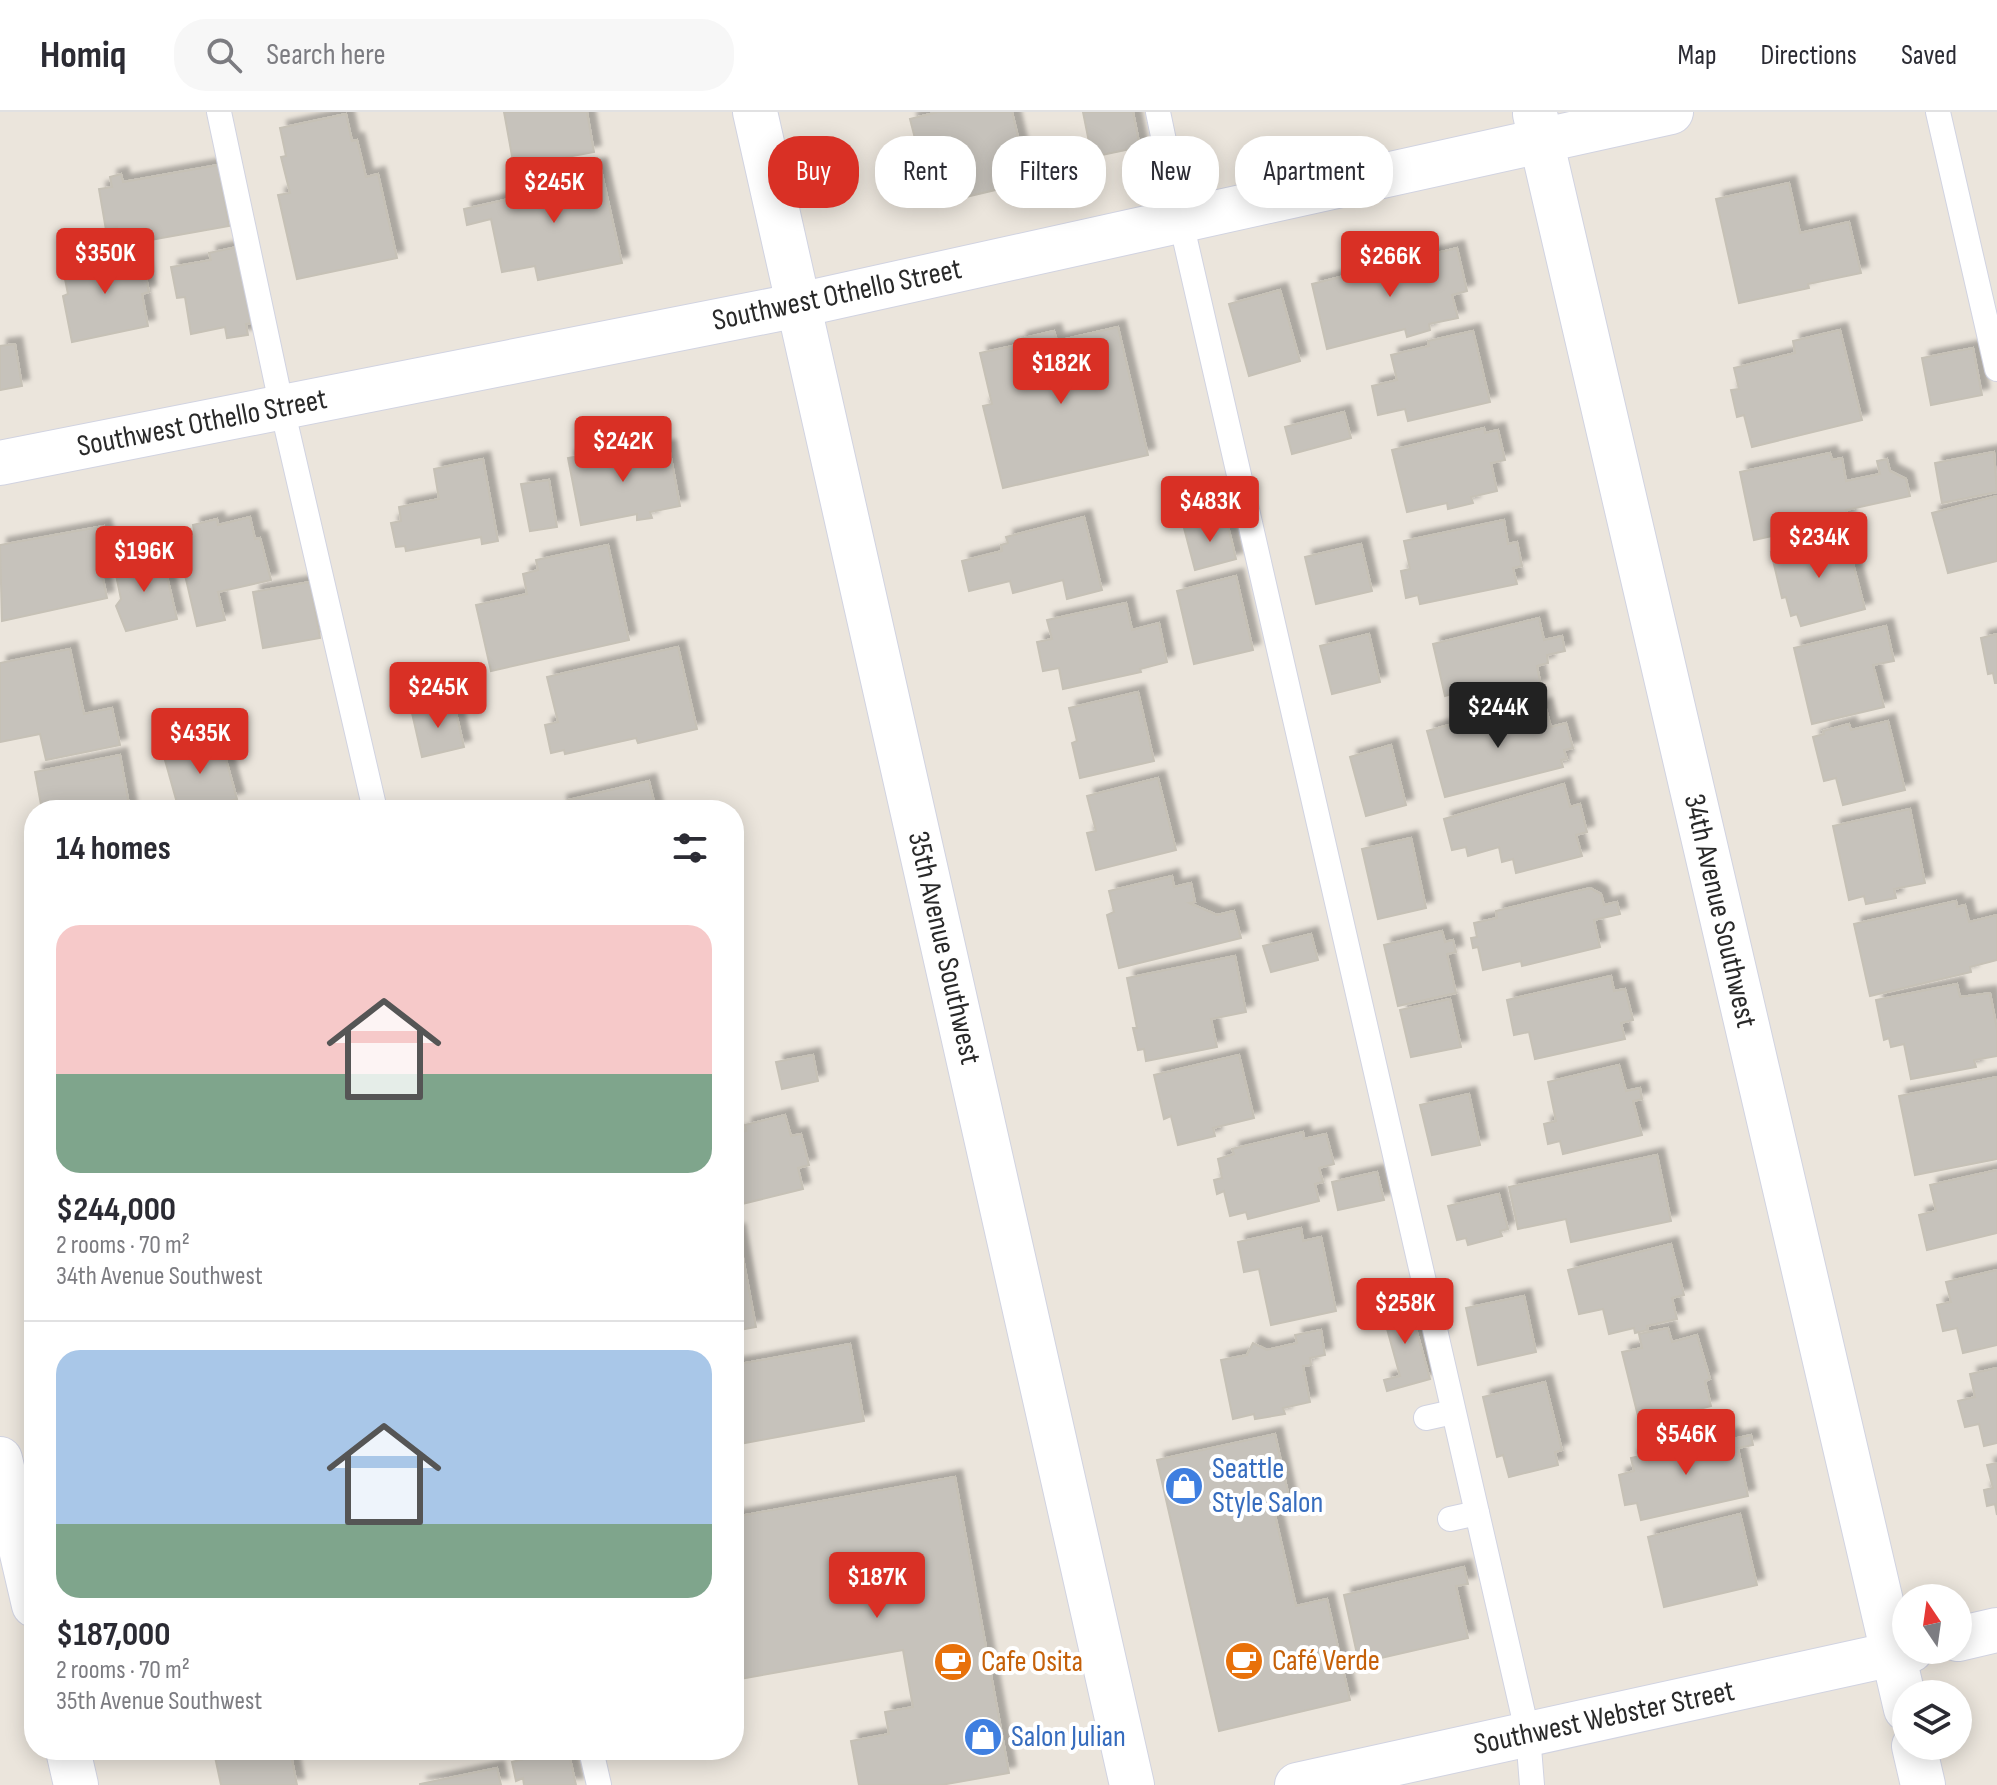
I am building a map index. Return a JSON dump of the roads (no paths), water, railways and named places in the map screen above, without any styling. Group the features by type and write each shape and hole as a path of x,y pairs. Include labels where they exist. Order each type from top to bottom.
{"street":[{"name":"35th Avenue Southwest","path":"755,112 1132,1785"},
{"name":"Southwest Othello Street","path":"0,463 799,305 1181,222 1538,127 1671,112"},
{"name":"34th Avenue Southwest","path":"1538,127 1892,1610"},
{"path":"0,1459 24,1562"},
{"path":"1972,1636 1997,1630"},
{"name":"Southwest Webster Street","path":"1297,1785 1892,1654"},
{"path":"70,1760 76,1785"},
{"path":"1917,1760 1923,1785"}],"lane":[{"path":"219,112 282,408 373,800"},
{"path":"1158,112 1528,1735 1532,1785"},
{"path":"1938,112 1997,369"},
{"path":"1426,1418 1453,1412"},
{"path":"1450,1519 1477,1513"},
{"path":"593,1760 599,1785"}],"place":[{"name":"Seattle Style Salon","path":"1184,1486"},
{"name":"Café Verde","path":"1244,1661"},
{"name":"Cafe Osita","path":"953,1662"},
{"name":"Salon Julian","path":"983,1737"}]}
